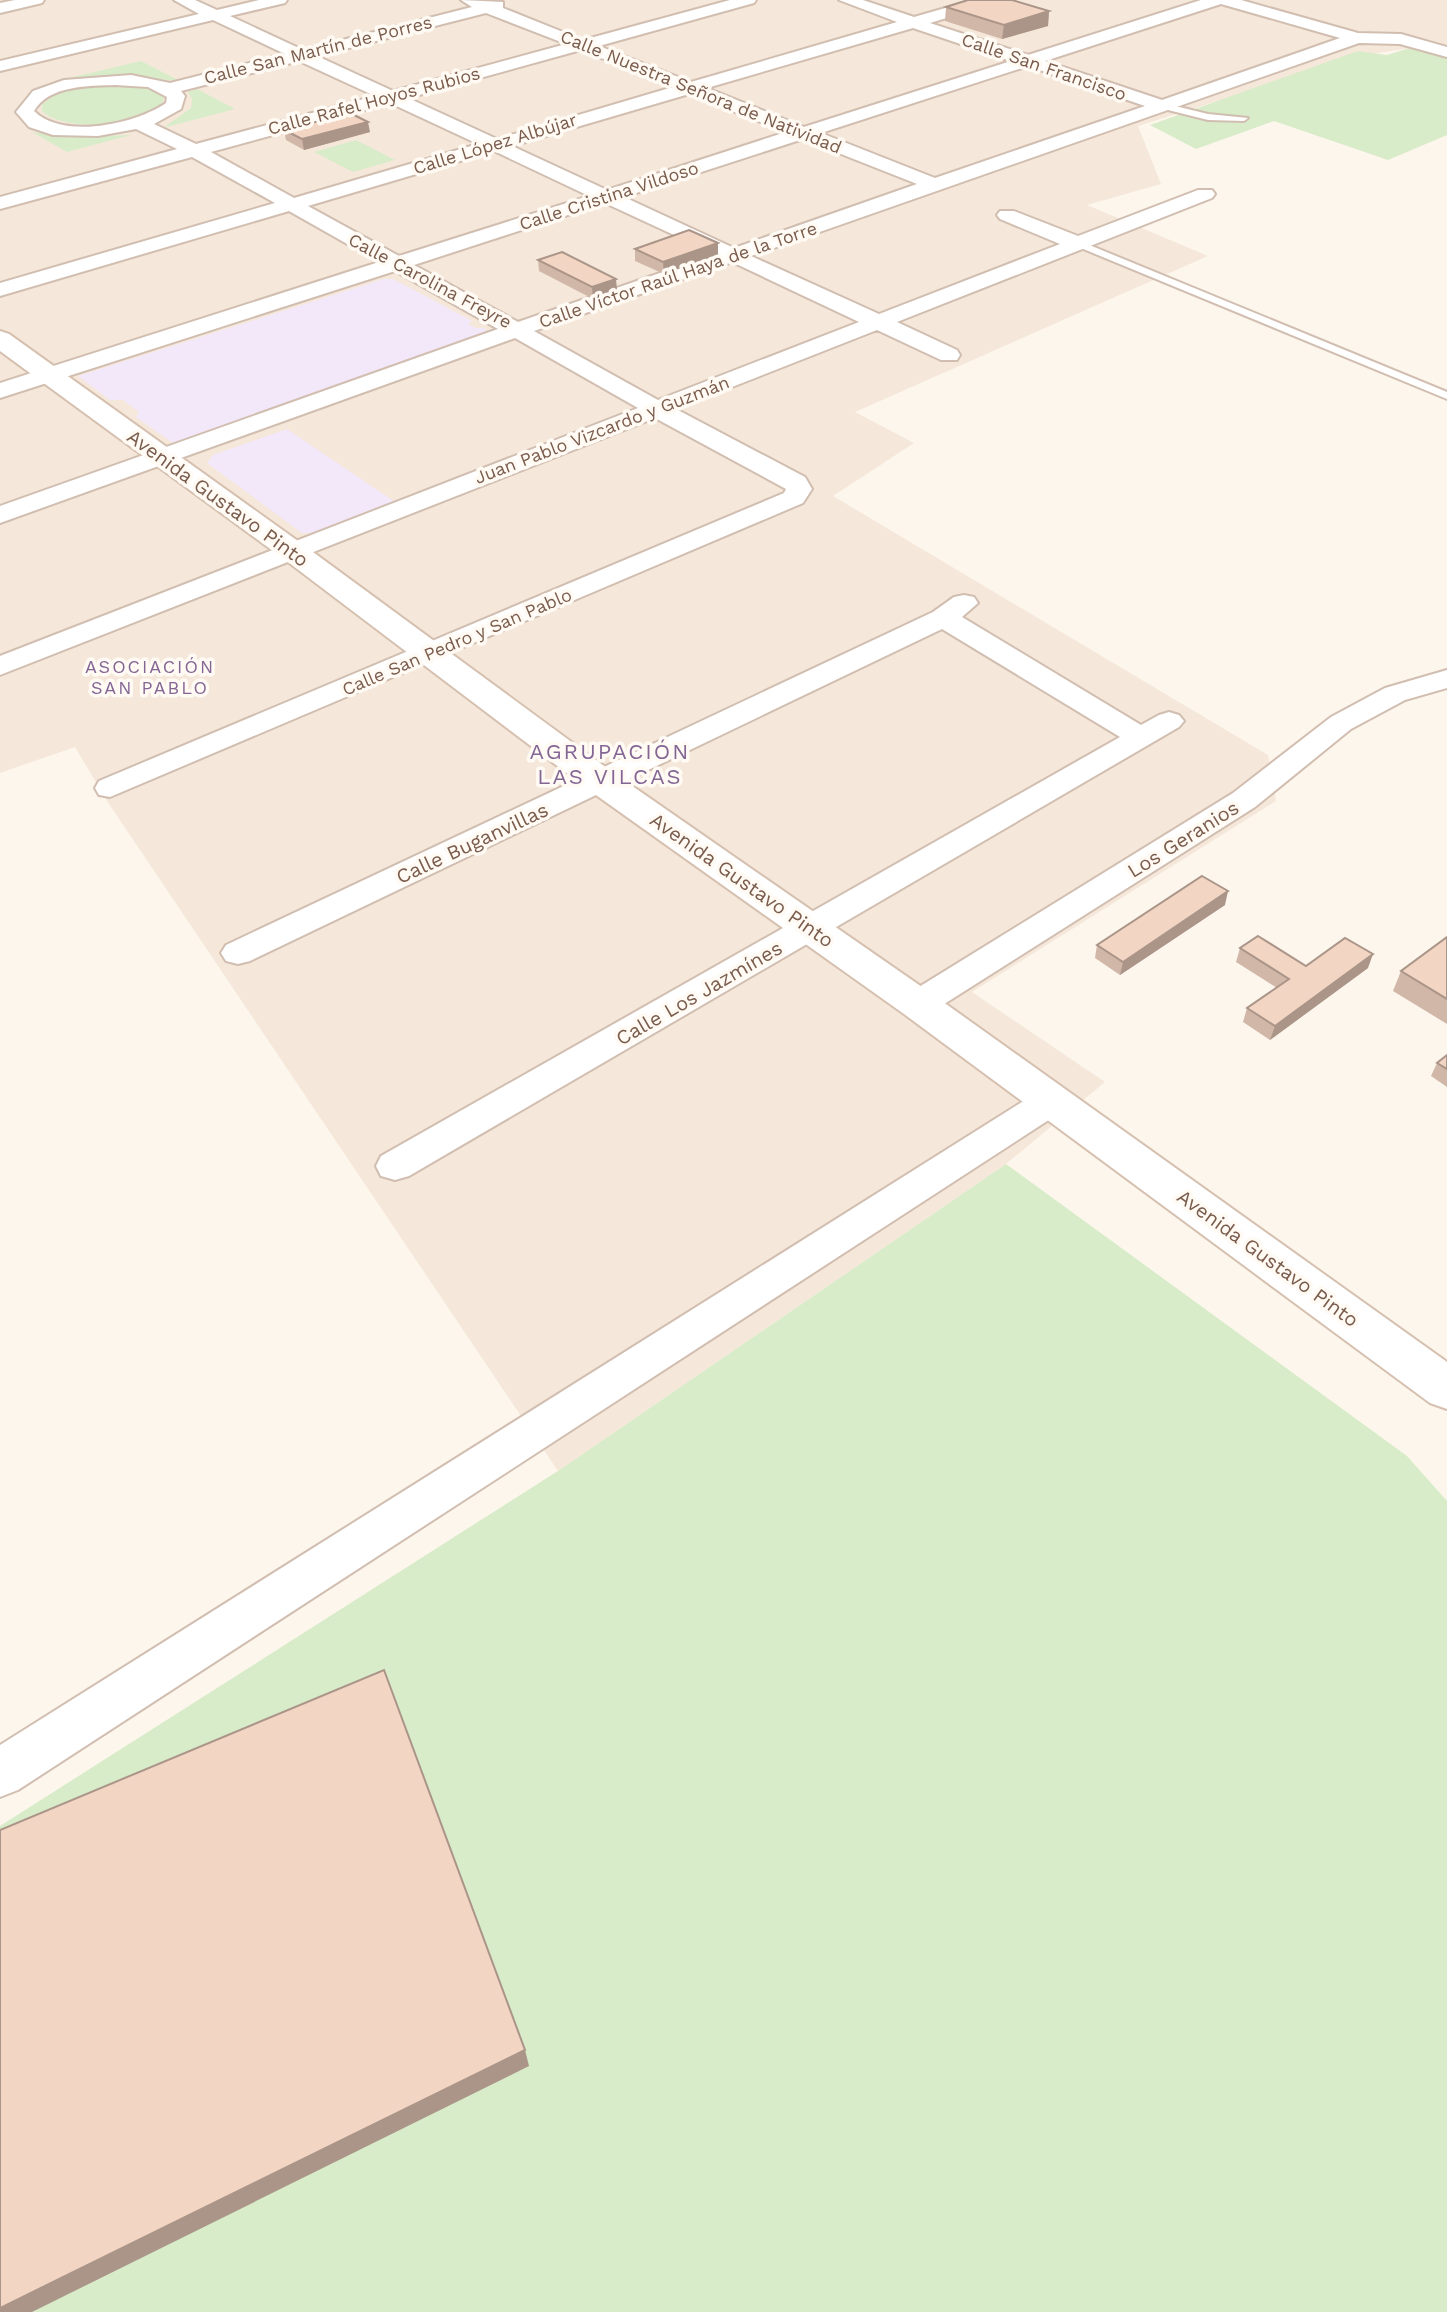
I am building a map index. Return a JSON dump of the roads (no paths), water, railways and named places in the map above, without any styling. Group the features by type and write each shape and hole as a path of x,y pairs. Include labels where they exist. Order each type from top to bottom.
{"main road":[{"name":"Avenida Gustavo Pinto","path":"0,339 291,550 602,782 918,1004 1447,1389"}],"street":[{"path":"0,8 36,0"},
{"path":"182,0 949,355"},
{"path":"0,66 279,0"},
{"name":"Calle Nuestra Señora de Natividad","path":"469,0 933,184"},
{"name":"Calle San Martín de Porres","path":"168,89 515,0"},
{"name":"Calle Rafel Hoyos Rubios","path":"0,203 748,0"},
{"name":"Calle San Francisco","path":"847,0 1163,106"},
{"name":"Calle López Albújar","path":"0,290 990,0"},
{"name":"Calle Cristina Vildoso","path":"0,391 1217,0"},
{"path":"1224,0 1357,38 1401,39 1447,52"},
{"path":"1414,43 1447,30"},
{"name":"Calle Víctor Raúl Haya de la Torre","path":"0,515 520,329 1357,38"},
{"path":"0,48 71,85"},
{"path":"11,127 32,122 79,131 140,124 163,115 175,105 176,96 168,89 128,80 71,85 46,92 30,102 25,112 32,122"},
{"name":"Calle Carolina Freyre","path":"140,124 194,150 289,205 520,329 657,409 796,482 799,489"},
{"name":"Juan Pablo Vizcardo y Guzmán","path":"0,666 1205,194"},
{"path":"1007,215 1079,244"},
{"name":"Calle San Pedro y San Pablo","path":"110,788 794,498 799,489"},
{"name":"Calle Buganvillas","path":"238,953 602,782 953,610 1155,729"},
{"name":"Los Geranios","path":"918,1004 1244,800 1341,723 1395,694 1447,679"},
{"name":"Calle Los Jazmínes","path":"395,1166 812,929 1155,729"},
{"path":"0,1773 444,1486 1051,1101"}],"lane":[{"name":"Calle San Francisco","path":"1163,106 1208,117 1244,118"},
{"path":"1079,244 1447,396"}],"district":[{"name":"ASOCIACIÓN SAN PABLO","path":"150,677"},
{"name":"AGRUPACIÓN LAS VILCAS","path":"610,764"}]}
